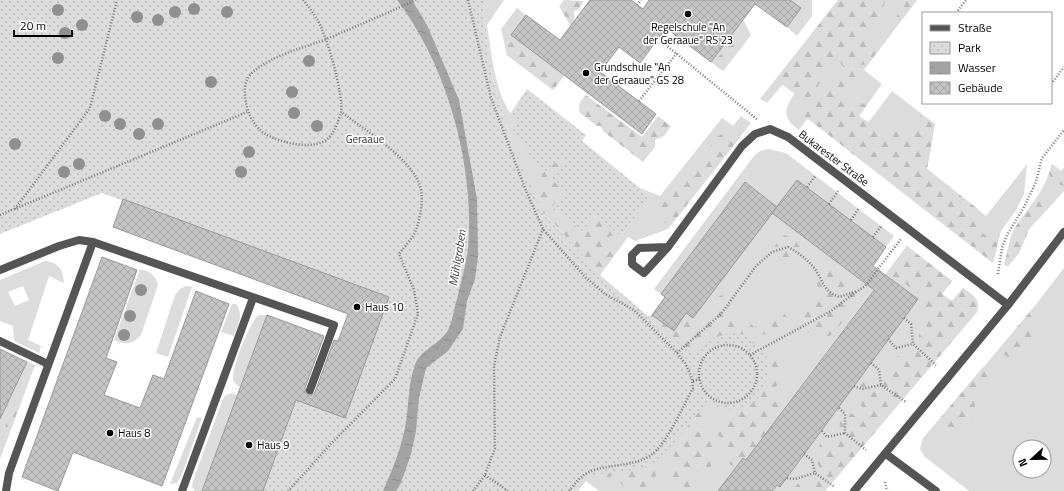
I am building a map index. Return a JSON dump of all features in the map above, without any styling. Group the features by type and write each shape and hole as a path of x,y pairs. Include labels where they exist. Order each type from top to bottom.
{"street":[{"name":"Bukarester Straße","path":"668,247 742,146 755,134 770,129 788,137 1008,305"},
{"path":"854,491 1008,305 1064,232"},
{"path":"0,270 59,246 79,240 93,242 334,326 310,390"},
{"path":"6,491 9,473 93,242"},
{"path":"182,491 254,298"},
{"path":"0,340 48,364"},
{"path":"886,454 936,491"}],"path":[{"path":"14,210 90,108 117,0"},
{"path":"303,0 318,20 326,39 338,81 341,112 331,136 319,144 296,144 280,141 263,132 247,112 244,87 251,74 266,62 326,39 416,0"},
{"path":"468,0 492,98 526,191 543,229 585,277 605,294 634,310 677,352 685,363 693,381 693,388 676,420 660,446 651,456 636,462 599,468 583,475 569,491"},
{"path":"638,5 641,0"},
{"path":"957,12 966,0"},
{"path":"676,35 667,46 756,117"},
{"path":"639,101 677,53"},
{"path":"1052,83 1064,67"},
{"path":"1060,72 1064,75"},
{"path":"0,215 247,112"},
{"path":"288,491 330,445 395,379 418,314 414,290 399,254 415,232 422,211 419,182 410,168 386,146 341,112"},
{"path":"998,274 1002,248 1007,235 1024,207 1036,182 1042,158 1064,130"},
{"path":"807,187 818,172"},
{"path":"829,204 840,188"},
{"path":"851,220 861,205"},
{"path":"873,237 884,222"},
{"path":"473,491 485,475 495,448 494,366 500,337 543,229"},
{"path":"750,355 831,311 865,286 902,236"},
{"path":"677,352 721,314 756,266 772,252 788,247 805,258 816,271 823,285 831,294 839,297 858,291"},
{"path":"904,318 911,324 913,344 936,365"},
{"path":"888,340 896,348 913,344"},
{"path":"723,346 732,346 742,349 750,355 755,362 757,371 756,381 750,393 738,401 720,402 712,398 705,391 700,379 701,364 706,355 714,349 723,346"},
{"path":"871,363 879,370 882,385 906,402"},
{"path":"693,381 700,379"},
{"path":"854,386 862,389 882,385"},
{"path":"839,408 845,414 845,433"},
{"path":"822,430 827,437 845,433"},
{"path":"845,433 866,450"},
{"path":"804,454 812,460 815,473 834,487"},
{"path":"786,478 795,479 815,473"},
{"path":"485,475 508,491"},
{"path":"885,482 887,491"}],"green space":[{"name":"Geraaue","path":"0,0 489,0 483,7 492,76 511,141 543,214 600,275 691,353 721,335 744,334 765,354 769,370 765,385 756,402 737,410 718,409 707,402 666,452 653,463 629,471 586,476 573,491 263,491 297,399 345,417 389,297 102,193 0,234"},
{"path":"489,0 504,0 487,25 499,88 503,100 516,121 511,126 562,157 565,190 551,208 582,231 595,216 621,236 651,197 640,188 660,196 722,118 733,126 741,116 751,123 668,229 635,241 628,237 600,275 543,214 526,180 511,141 492,76 483,7"},
{"path":"564,0 584,1 579,9 574,11 574,22 570,25 559,6"},
{"path":"790,0 812,0 812,16 797,36 787,27 801,8"},
{"path":"838,0 917,0 864,70 882,84 859,116 868,123 892,91 935,124 927,169 986,216 1027,164 1024,194 1016,210 1001,231 993,263 808,118 799,130 793,126 786,113 795,93 783,84 767,103 760,99"},
{"path":"838,0 886,0 876,24 863,35 870,37 881,47 868,64 861,65 857,74 859,82 851,91 842,97 845,105 858,102 867,105 859,116 892,133 902,131 909,136 916,132 921,114 935,124 927,169 978,209 981,230 986,236 998,241 993,263 799,112 806,102 777,81 778,77 807,40 816,38 812,33","holes":["838,59 844,68 839,82 824,90 816,106 806,102"]},
{"path":"906,0 917,0 898,25 897,16"},
{"path":"517,8 526,15 565,75 553,90 507,55 501,29"},
{"path":"714,8 738,10 751,35 723,71 711,62 738,26"},
{"path":"737,37 743,38 745,43 723,71 716,66 716,61"},
{"path":"512,42 522,45 533,57 539,58 563,77 553,90 507,55 505,46"},
{"path":"527,89 586,135 582,141 651,197 621,236 595,216 582,231 551,208 565,190 550,179 565,161 561,157 542,174 511,126 516,121 510,114"},
{"path":"586,95 642,137 658,116 671,126 664,136 655,140 655,147 643,162 604,132 601,126 597,126 579,112 580,102"},
{"path":"728,132 735,133 739,139 671,225 661,220 657,214 658,207 668,200 673,189 685,185 696,168 710,154 715,139"},
{"path":"768,149 786,153 894,236 886,247 797,180 777,207 745,183 661,294 654,289 754,156 760,151"},
{"path":"562,157 565,161 551,179 560,186 557,199 553,207 543,214 535,198 539,196 542,174"},
{"path":"1052,164 1061,171 1064,168 1064,191 1029,229 1019,253 1008,266 1004,265 1011,237 1016,226 1037,198 1046,181"},
{"path":"1052,164 1061,171 1064,168 1064,186 1053,182 1049,174"},
{"path":"1041,191 1046,199 1056,200 1029,229 1019,253 1008,266 1004,265 1011,237 1016,226"},
{"path":"558,213 582,231 595,216 616,232 614,235 608,237 607,243 617,251 600,275 555,224"},
{"path":"772,213 873,290 746,460 743,458 718,491 599,491 586,481 578,491 517,491 636,320 652,315 673,331 686,313 693,318"},
{"path":"785,235 795,240 801,249 797,261 776,258 775,250 777,242"},
{"path":"907,246 952,281 942,294 952,301 963,288 977,301 977,312 825,491 772,491 777,485 787,478 918,299 885,275"},
{"path":"907,246 952,281 942,294 952,301 963,288 977,301 977,312 825,491 783,491 786,487 794,488 800,481 821,474 817,460 820,443 839,441 840,419 851,413 858,418 867,411 858,403 854,391 866,380 875,379 885,370 895,370 896,358 918,341 919,334 927,327 921,313 922,294 914,291 901,280 895,282 885,275"},
{"path":"45,261 57,265 63,274 64,283 49,276 28,340 41,346 39,353 14,341 13,326 0,321 0,280","holes":["23,286 29,300 15,306 8,292"]},
{"path":"821,267 832,267 847,283 854,285 861,295 853,305 848,316 830,336 817,337 807,332 802,317 808,307 823,300 816,282"},
{"path":"1064,268 1064,491 969,491 925,457 920,449 923,438 1027,316"},
{"path":"140,269 152,274 158,285 141,335 135,341 122,343 114,340"},
{"path":"186,286 192,287 168,357 156,353 175,295 180,289"},
{"path":"724,294 730,294 729,320 743,319 754,327 762,324 775,313 784,313 790,322 776,332 759,335 756,346 702,393 706,410 701,427 714,441 714,453 710,469 694,474 694,491 673,491 671,464 675,455 662,463 659,472 642,490 631,489 624,486 619,481 615,471 606,482 597,480 588,474 636,320 652,315 674,331 681,321 688,322 704,318 708,315 714,305 716,298"},
{"path":"232,304 236,304 240,312 234,336 221,332"},
{"path":"1032,309 1035,312 1032,341 1030,346 1021,356 1012,360 998,350"},
{"path":"259,315 267,315 240,387 235,384 233,380 236,364 251,325"},
{"path":"769,355 778,359 781,371 781,376 775,388 773,400 784,409 746,460 743,458 736,467 726,463 722,452 723,440 714,431 716,419 727,421 741,410 750,394 762,358"},
{"path":"27,362 35,365 0,459 0,389 11,395"},
{"path":"983,367 988,378 972,394 975,404 973,422 960,428 948,430 936,423"},
{"path":"0,389 21,403 10,430 5,428 12,408 0,404"},
{"path":"231,393 238,395 202,491 195,491 192,487 193,481 222,401 225,396"},
{"path":"197,417 202,418 182,474 177,483 170,484"}],"water":[{"path":"397,0 412,0 427,25 459,100 477,199 478,256 475,279 467,301 463,329 448,351 426,368 419,398 416,431 411,454 401,483 396,491 383,491 400,449 406,422 411,379 415,365 426,350 446,334 452,321 468,248 469,216 467,184 462,151 454,118 443,85 415,26"}],"building":[{"path":"590,0 631,0 643,9 649,0 790,0 801,8 787,27 755,4 711,62 666,28 640,63 619,47 600,72 656,114 642,134 511,35 526,15 560,40"},
{"path":"797,180 886,247 873,266 918,299 780,487 777,485 772,491 718,491 743,458 746,460 874,290 772,213"},
{"path":"745,182 777,207 693,318 686,313 674,331 652,315 665,297 661,294"},
{"path":"123,199 389,297 345,418 296,400 263,491 202,491 267,315 324,336 305,388 306,393 311,395 315,392 334,340 338,341 348,314 113,227"},
{"path":"102,257 137,270 106,358 117,362 104,395 140,408 153,375 164,379 196,291 229,304 162,486 73,452 58,491 22,477"},
{"path":"0,349 27,362 0,419"}],"place":[{"name":"Regelschule \"An der Geraaue\" RS 23","path":"688,14"},
{"name":"Grundschule \"An der Geraaue\" GS 28","path":"586,73"},
{"name":"Haus 10","path":"357,307"},
{"name":"Haus 8","path":"110,433"},
{"name":"Haus 9","path":"249,445"}],"water label":[{"name":"Mühlgraben","path":"457,258"}]}
